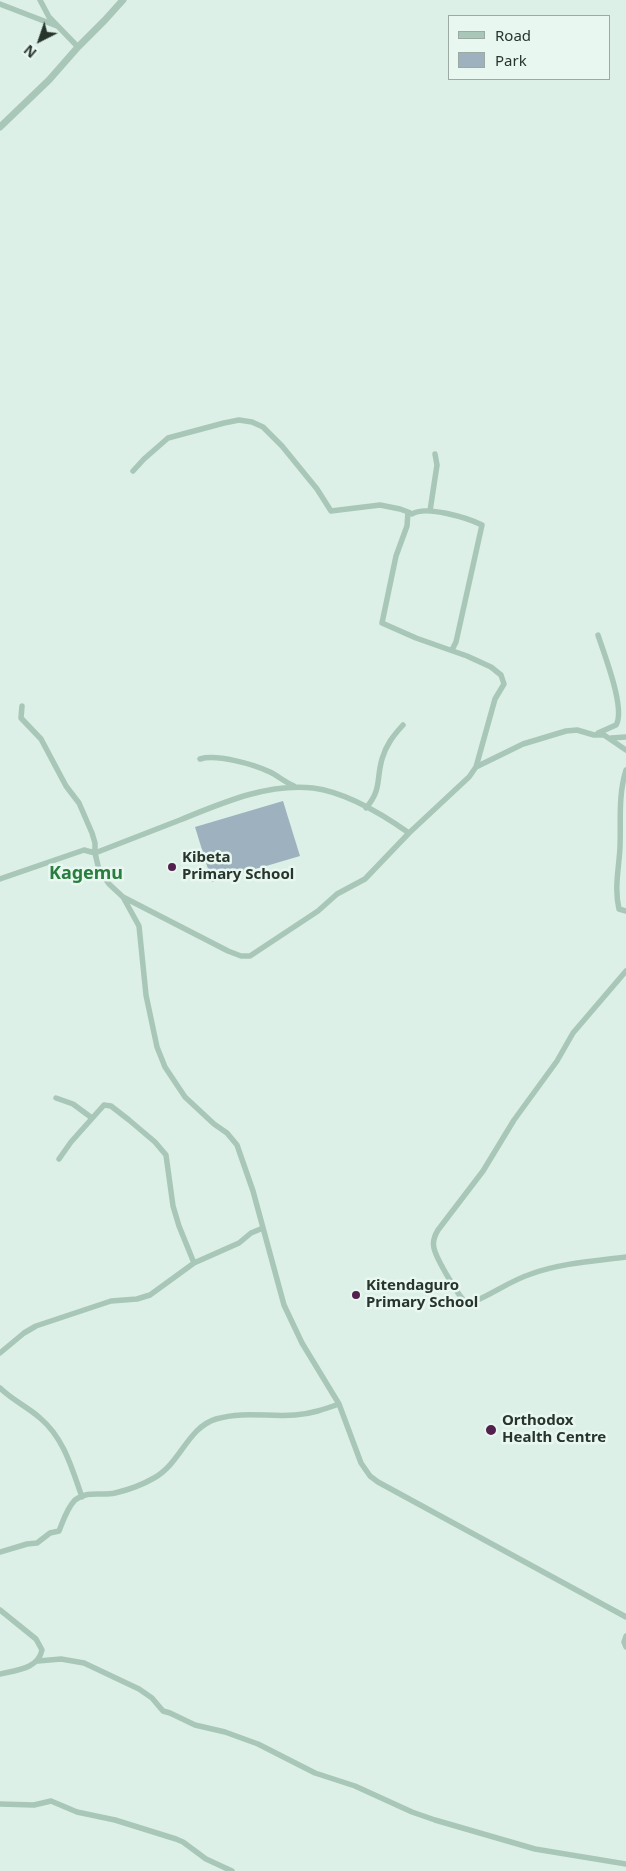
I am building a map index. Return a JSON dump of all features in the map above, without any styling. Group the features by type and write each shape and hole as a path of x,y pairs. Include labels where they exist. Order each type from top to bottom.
{"street":[{"path":"40,0 44,10 57,26 78,46"},
{"path":"0,128 49,80 78,46 123,0"},
{"path":"0,4 57,26"},
{"path":"133,472 144,459 168,438 224,423 239,420 247,421 261,426 276,439 317,489 332,511 380,505 400,509 412,514 420,510 430,511 470,520 482,525 456,642 452,650"},
{"path":"430,511 437,465 435,454"},
{"path":"22,706 21,718 45,744 66,786 79,803 95,843 99,870 109,884 123,897 228,951 241,956 250,956 318,911 337,894 365,879 408,833 469,777 476,766 496,699 503,688 504,682 500,675 491,667 382,623 396,556 407,526 408,512"},
{"path":"594,735 616,725 620,715 613,683 598,635"},
{"path":"366,808 376,793 381,764 387,745 403,725"},
{"path":"476,766 523,744 566,731 577,730 594,735 604,735 626,750"},
{"path":"610,738 626,737"},
{"path":"200,759 212,757 267,770 295,787"},
{"path":"626,770 620,793 620,849 616,894 619,909 626,911"},
{"path":"0,879 29,870 79,850 95,853 237,798 295,787 315,788 335,793 394,822 408,833"},
{"path":"123,897 139,926 146,995 156,1047 170,1075 185,1097 214,1124 227,1133 237,1145 288,1314 302,1343 340,1404 361,1463 370,1476 626,1618"},
{"path":"626,971 573,1032 557,1061 514,1120 483,1171 438,1230 433,1240 434,1248 445,1272 463,1300 468,1304 521,1278 540,1271 590,1261 626,1257"},
{"path":"56,1098 80,1108 92,1118"},
{"path":"60,1159 71,1142 102,1106 107,1104 129,1120 165,1153 175,1213 194,1263"},
{"path":"0,1353 24,1333 36,1326 111,1301 137,1299 150,1295 194,1263 239,1243 251,1233 263,1228"},
{"path":"0,1388 33,1412 49,1427 63,1447 82,1497"},
{"path":"0,1552 37,1543 50,1533 59,1530 75,1500 90,1493 116,1492 143,1484 158,1476 172,1464 198,1428 208,1422 242,1414 305,1414 340,1404"},
{"path":"0,1610 36,1639 42,1650 38,1661"},
{"path":"626,1636 624,1642 626,1647"},
{"path":"0,1674 34,1664 38,1661 61,1659 84,1663 140,1688 152,1698 162,1711 170,1713 181,1720 225,1732 258,1744 315,1773 356,1786 412,1812 535,1850 626,1864"},
{"path":"0,1804 34,1805 52,1801 77,1812 115,1820 176,1839 206,1859 232,1871"}],"green space":[{"path":"283,801 300,856 212,882 195,827"}],"place":[{"name":"Kibeta Primary School","path":"172,867"},
{"name":"Kitendaguro Primary School","path":"356,1295"},
{"name":"Orthodox Health Centre","path":"491,1430"}],"district":[{"name":"Kagemu","path":"86,874"}]}
